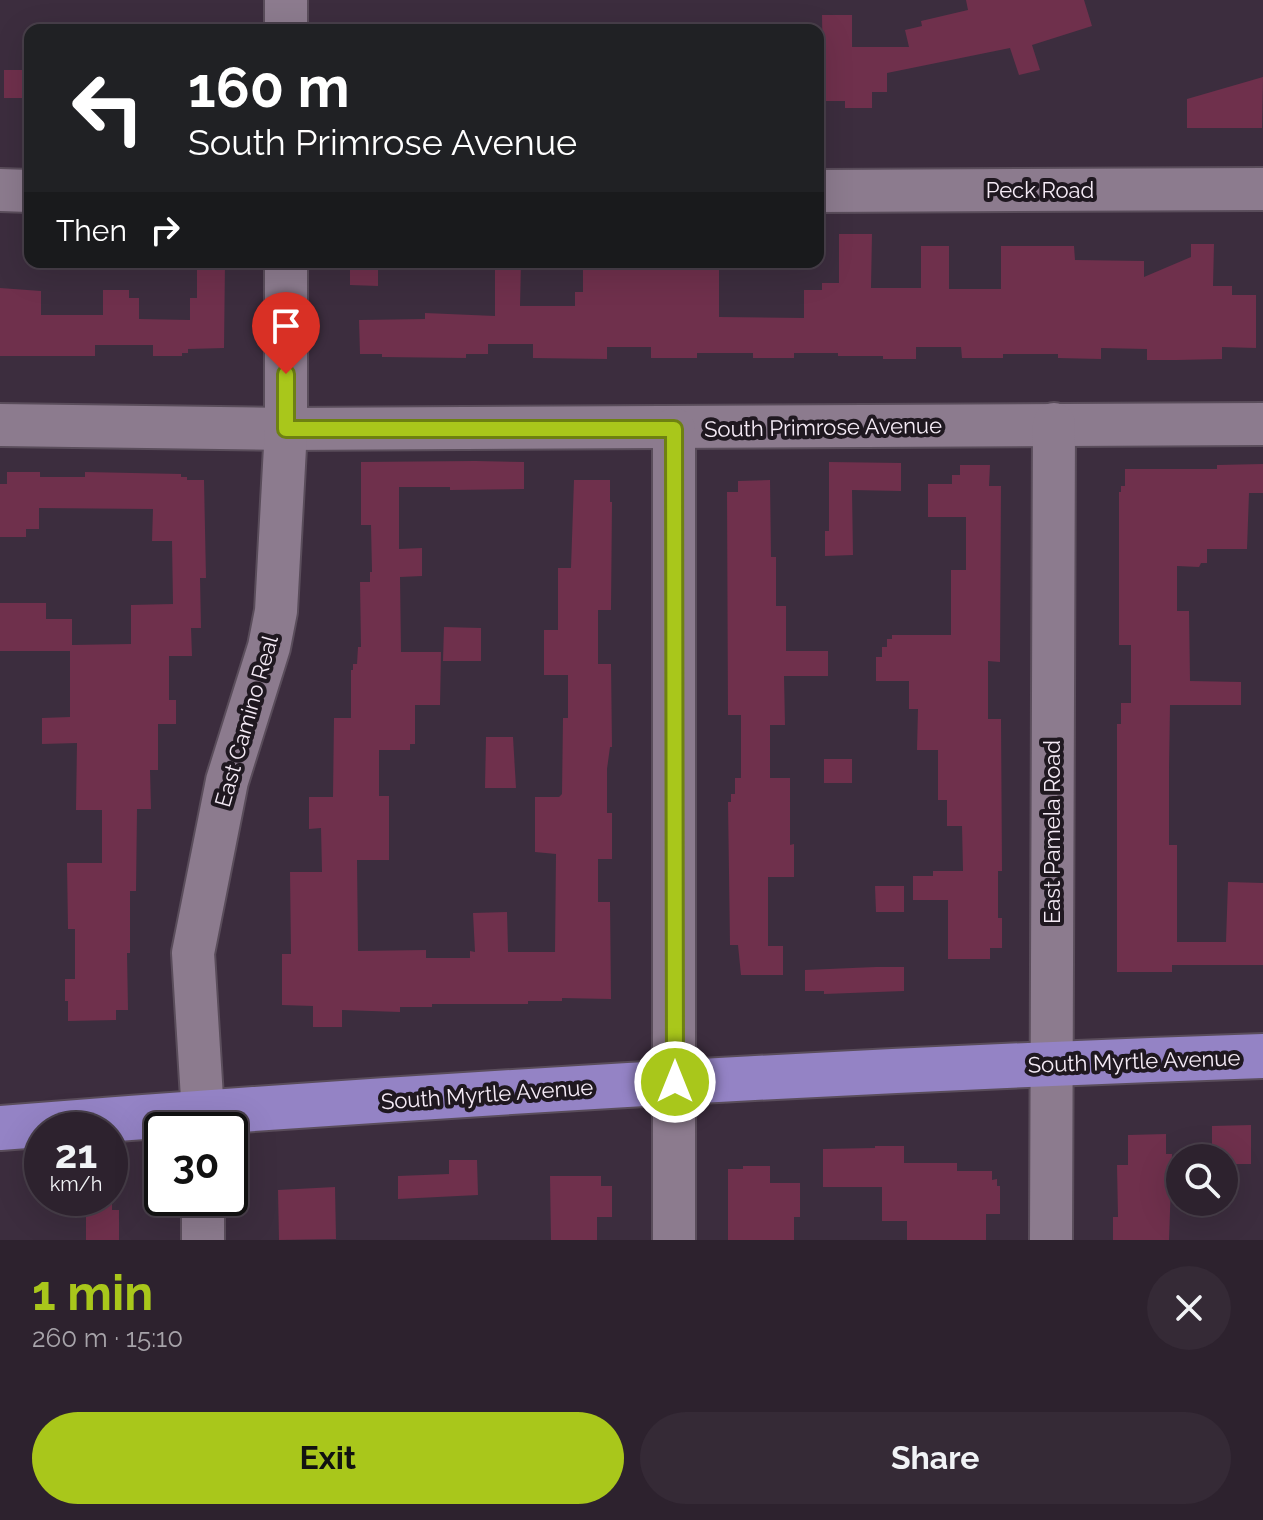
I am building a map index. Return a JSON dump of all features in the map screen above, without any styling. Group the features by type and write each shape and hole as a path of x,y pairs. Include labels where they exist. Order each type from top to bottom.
{"main road":[{"name":"South Myrtle Avenue","path":"248,1117 675,1082 1263,1056"},
{"name":"South Myrtle Avenue","path":"0,1128 144,1123"}],"street":[{"path":"286,0 286,24"},
{"name":"Peck Road","path":"824,191 1263,189"},
{"path":"0,190 24,191"},
{"name":"East Camino Real","path":"203,1112 193,953 227,781 266,658 276,611 286,429 286,268"},
{"name":"East Pamela Road","path":"1051,1240 1054,424"},
{"name":"South Primrose Avenue","path":"0,425 674,429 1263,424"},
{"path":"674,429 674,1240"},
{"path":"203,1216 203,1240"}],"building":[{"path":"966,0 1084,0 1092,26 1032,45 1040,70 1019,75 1010,48 887,73 887,92 872,92 872,108 845,108 845,101 824,101 822,15 852,15 852,47 909,47 905,30 922,26 921,21 968,10"},
{"path":"4,70 24,70 24,98 4,98"},
{"path":"1263,77 1262,128 1187,128 1187,99"},
{"path":"839,234 872,234 871,288 921,288 921,246 949,246 949,289 1001,289 1001,246 1074,246 1075,260 1144,261 1144,277 1191,257 1191,244 1214,244 1213,286 1232,286 1232,295 1256,295 1256,348 1222,347 1222,359 1177,360 1147,360 1147,349 1101,348 1101,359 1058,358 1058,354 962,358 961,347 916,347 916,359 838,356 838,353 794,353 794,358 753,358 753,353 697,353 697,358 651,358 651,347 607,347 607,359 533,358 533,344 488,344 488,354 466,354 466,358 360,354 359,320 425,319 425,313 495,316 495,268 521,268 520,306 575,306 575,292 583,292 583,268 719,268 719,317 804,318 804,290 822,290 822,283 839,283"},
{"path":"197,268 225,268 224,348 188,349 188,353 182,353 182,356 153,356 153,345 95,345 95,356 0,356 0,288 41,291 41,315 103,315 103,290 129,290 129,298 139,298 139,319 190,320 190,298 197,298"},
{"path":"350,268 378,268 378,286 350,285"},
{"path":"361,462 524,462 524,489 399,487 399,549 422,548 422,576 400,577 401,652 441,652 440,705 415,705 415,744 410,744 410,750 379,750 379,796 389,796 389,860 357,860 358,951 426,950 426,958 470,958 470,951 475,952 473,913 507,912 508,952 555,952 556,854 535,852 535,797 559,797 562,794 563,718 568,718 568,675 544,675 544,630 558,630 558,568 571,568 574,480 610,480 611,610 598,610 598,664 611,664 612,747 607,769 607,813 612,813 612,859 598,859 598,902 610,902 611,999 562,998 562,1001 528,1001 528,1004 432,1004 432,1007 400,1007 400,1012 342,1010 342,1027 313,1027 313,1006 282,1005 282,954 291,954 290,872 322,872 321,828 309,829 309,797 333,797 334,718 351,718 351,670 353,664 357,664 358,647 361,647 360,582 370,582 372,572 371,525 361,525"},
{"path":"829,462 901,463 901,491 852,490 853,555 825,556 825,531 829,531"},
{"path":"1263,464 1263,493 1249,493 1247,549 1207,549 1207,563 1201,563 1199,567 1177,566 1177,611 1189,611 1190,681 1241,682 1241,705 1170,705 1169,845 1177,845 1177,942 1226,942 1228,882 1263,883 1263,965 1172,965 1172,972 1117,972 1117,724 1121,724 1121,703 1131,703 1131,645 1119,645 1119,492 1121,486 1125,486 1125,469 1217,469 1217,465"},
{"path":"960,465 990,465 989,486 1001,486 1000,662 988,661 988,719 1001,719 1002,871 998,871 998,918 1002,918 1002,948 990,948 990,959 948,959 948,900 913,900 913,876 933,876 933,871 963,871 962,826 947,826 947,800 938,800 938,750 917,750 918,709 909,709 909,681 876,681 876,657 882,657 882,647 887,647 887,639 892,639 892,635 951,635 951,570 966,570 966,517 928,517 928,484 952,484 952,475 960,475"},
{"path":"7,472 40,472 40,477 85,477 85,472 181,474 187,480 204,480 206,578 200,578 201,628 191,628 192,656 169,656 169,700 176,700 176,724 158,724 158,770 150,770 151,809 137,809 136,891 130,891 130,953 127,953 128,1010 116,1010 116,1020 68,1021 68,1001 65,1001 65,979 75,979 75,929 68,929 67,863 102,863 102,810 76,810 77,743 42,744 42,718 70,717 70,651 0,651 0,603 46,603 46,619 72,619 72,645 131,644 131,605 173,604 172,541 152,541 153,509 39,508 39,529 26,529 26,537 0,537 0,484 7,484"},
{"path":"770,480 771,557 776,557 776,606 786,606 786,651 828,651 828,676 784,676 785,725 770,725 770,778 790,778 790,845 794,844 794,877 768,877 768,946 783,946 783,975 741,975 738,945 730,945 728,802 731,802 731,794 735,794 735,778 741,778 741,715 728,715 727,492 738,492 738,481"},
{"path":"444,627 481,628 481,661 443,661"},
{"path":"486,737 513,737 516,788 485,788"},
{"path":"824,759 852,759 852,783 824,783"},
{"path":"875,886 904,886 904,912 876,912"},
{"path":"904,967 904,991 824,994 824,991 805,991 805,970"},
{"path":"1251,1125 1251,1164 1238,1164 1238,1144 1212,1144 1212,1126"},
{"path":"1166,1134 1169,1240 1113,1240 1113,1217 1118,1217 1117,1165 1128,1165 1128,1135"},
{"path":"904,1146 904,1163 957,1163 957,1171 992,1171 992,1180 997,1179 997,1186 1000,1186 1000,1214 986,1214 986,1240 907,1240 907,1221 882,1221 882,1187 823,1187 823,1149"},
{"path":"449,1160 477,1160 478,1195 398,1199 398,1176 449,1174"},
{"path":"743,1166 770,1166 770,1183 800,1183 800,1217 794,1217 794,1240 728,1240 728,1169 743,1169"},
{"path":"550,1176 601,1176 601,1186 612,1186 612,1217 597,1217 597,1240 551,1240"},
{"path":"335,1187 336,1239 279,1240 278,1190"},
{"path":"86,1216 119,1216 119,1240 86,1240"}],"route":[{"path":"286,374 286,429 674,429 675,1082"}]}
